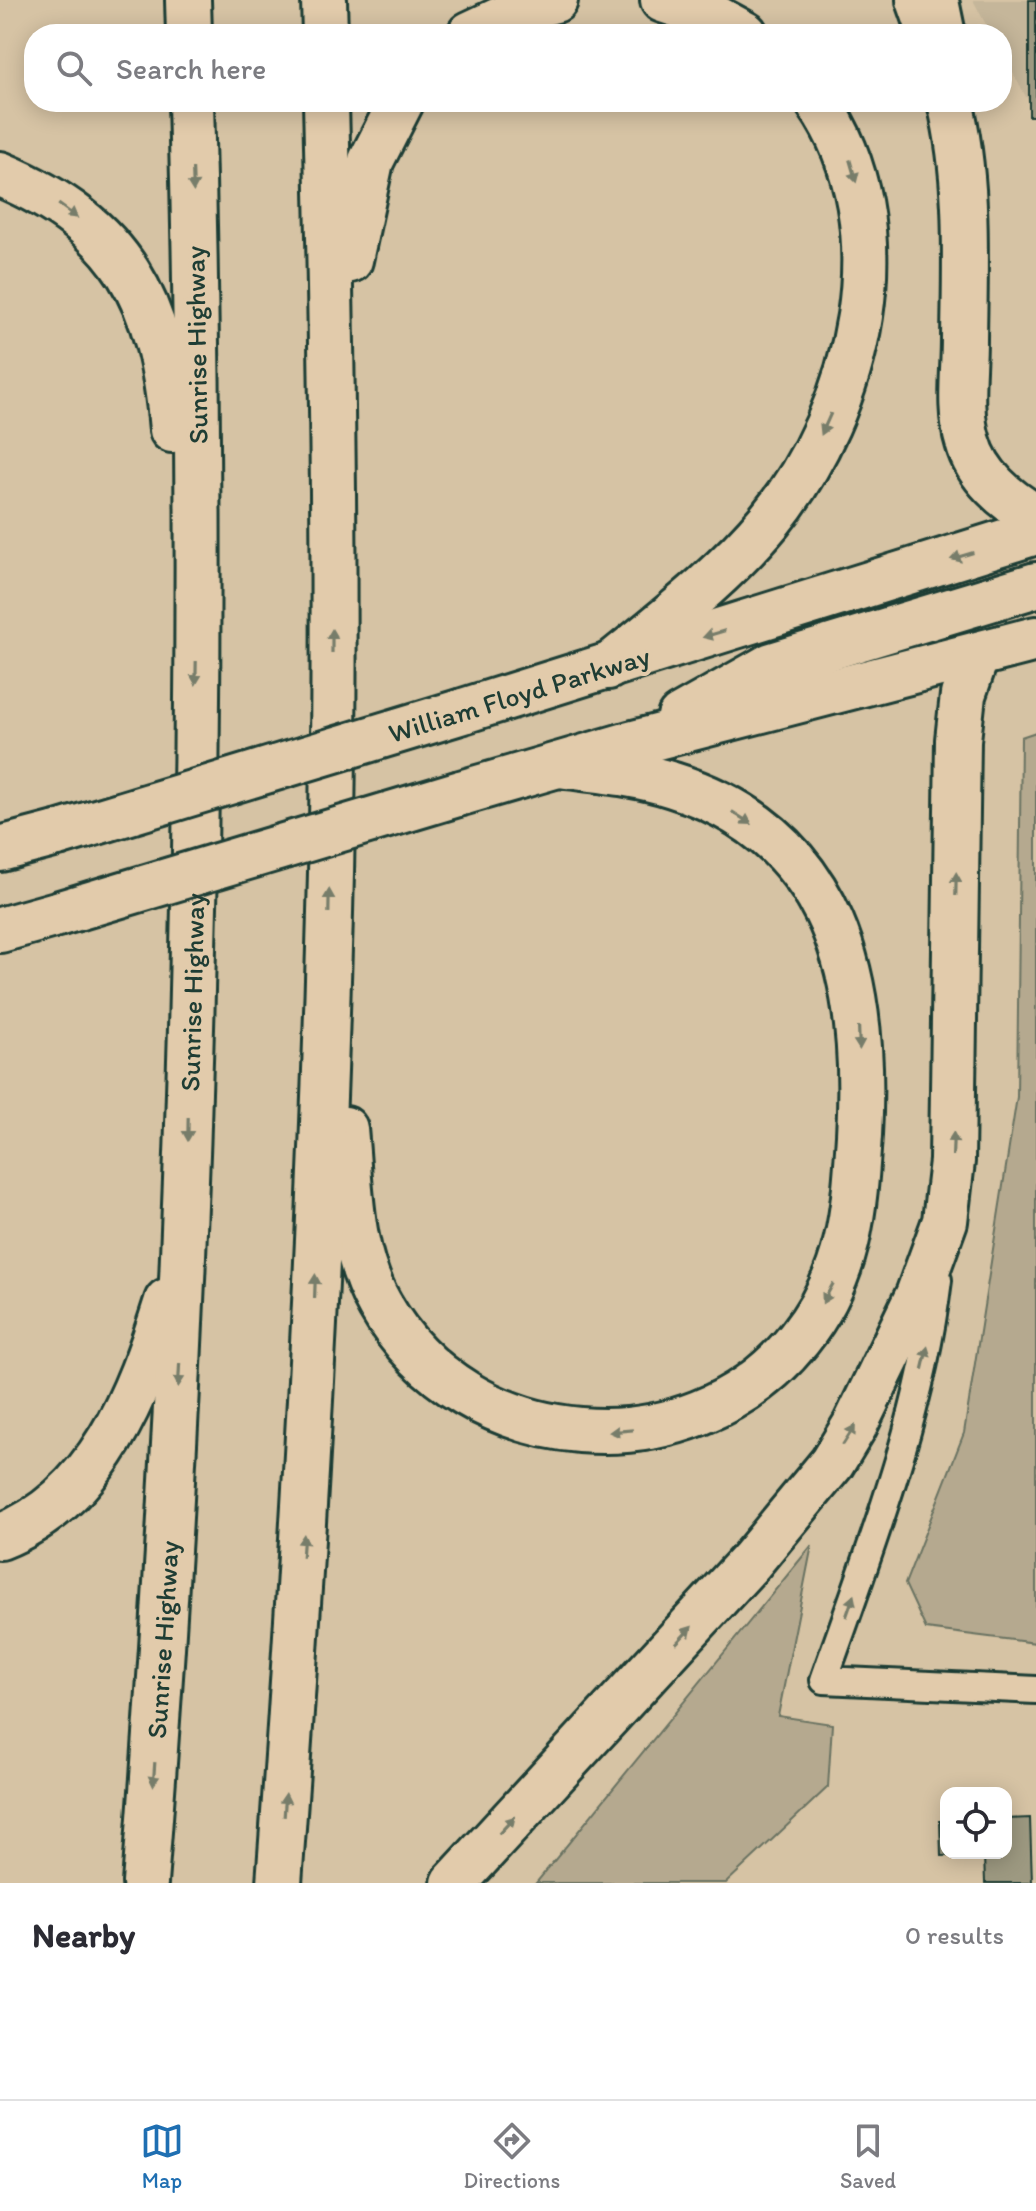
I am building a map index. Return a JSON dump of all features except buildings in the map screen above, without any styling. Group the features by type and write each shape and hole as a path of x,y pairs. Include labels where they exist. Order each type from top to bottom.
{"highway":[{"path":"188,0 189,24"},
{"path":"324,0 325,24"},
{"path":"491,24 525,8 555,0"},
{"path":"663,0 727,24"},
{"path":"919,0 927,24"},
{"name":"Sunrise Highway","path":"145,1883 166,1621 186,1241 197,595 191,112"},
{"path":"279,1883 305,1519 328,979 331,389 326,112"},
{"path":"331,389 362,193 382,134 395,112"},
{"path":"608,667 708,584 770,520 810,459 842,387 860,313 864,235 860,198 849,159 825,112"},
{"path":"955,114 966,230 964,404 968,443 994,486 1036,517"},
{"path":"0,174 48,197 93,230 129,272 142,295 167,373 197,595"},
{"name":"William Floyd Parkway","path":"0,849 608,667 1036,532"},
{"path":"630,744 772,665 1036,585"},
{"path":"0,930 630,744 976,657 1036,639"},
{"path":"454,1883 806,1497 855,1425 918,1295 945,1221 954,1097 958,740 963,695 976,657"},
{"path":"328,979 354,1228 360,1257 381,1306 397,1330 433,1369 473,1397 521,1419 548,1427 602,1432 632,1430 685,1418 734,1393 780,1360 799,1339 830,1291 850,1237 854,1207 860,1121 859,1027 848,960 837,930 823,902 788,854 745,818 672,784 559,765"},
{"path":"0,1537 40,1514 67,1493 108,1445 139,1384 186,1241"}],"street":[{"path":"945,0 950,24"},
{"path":"945,1221 928,1343 907,1430 824,1680 1036,1690"}],"shaded area":[{"path":"973,0 1036,0 1036,115 1012,71 1012,24 986,24"},
{"path":"1036,732 1036,1643 926,1629 905,1584 964,1433 1017,1097 1021,737"},
{"path":"812,1545 778,1716 832,1724 828,1787 726,1883 536,1883"}]}
